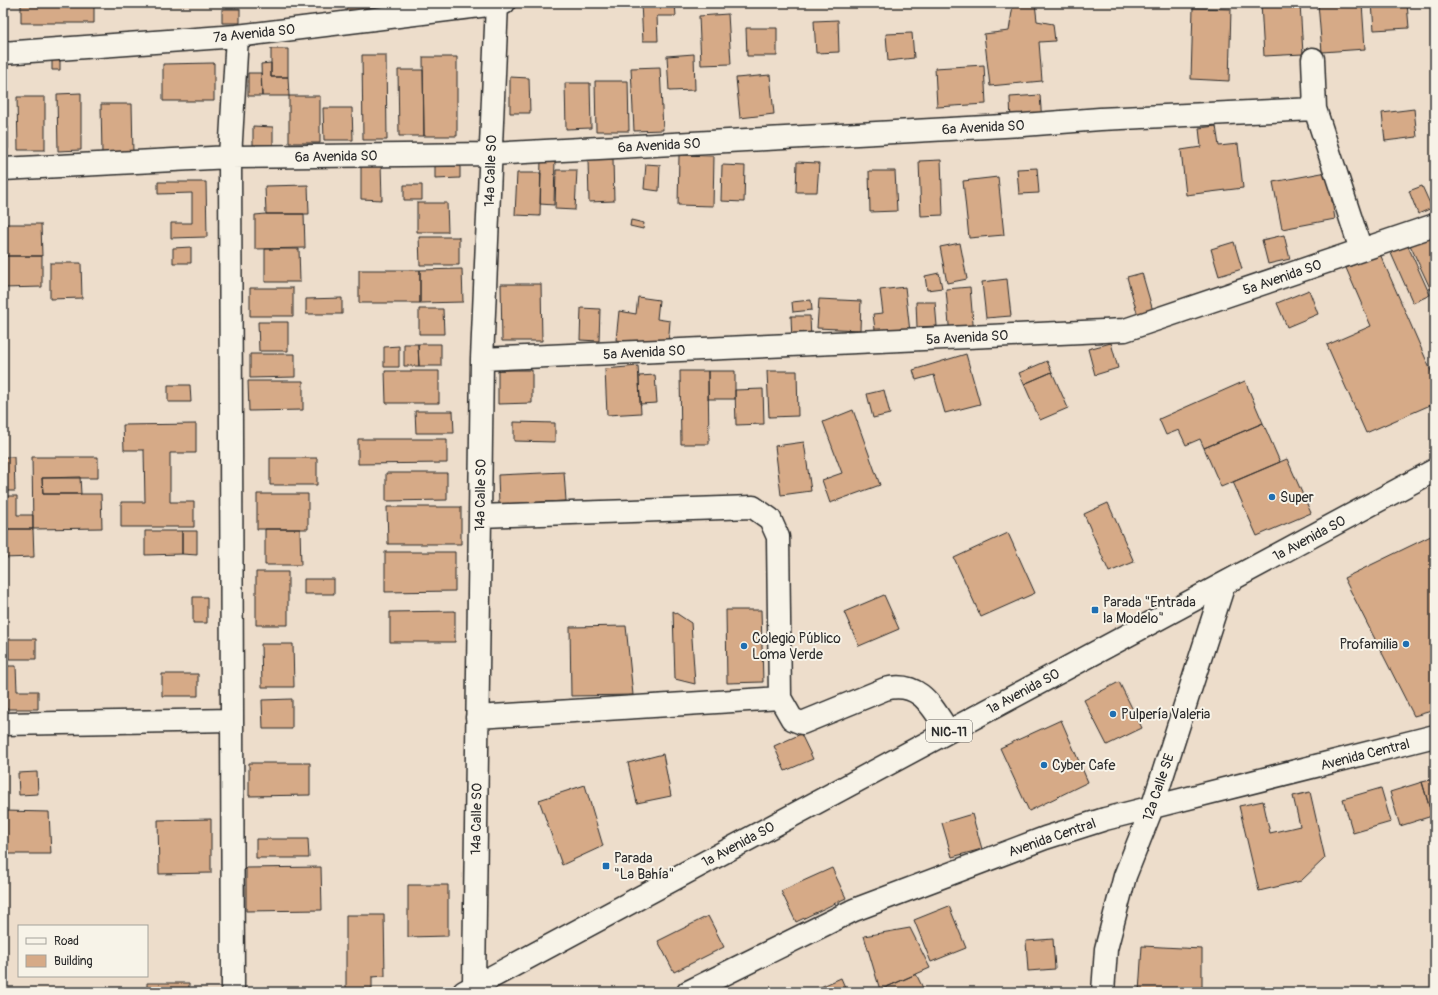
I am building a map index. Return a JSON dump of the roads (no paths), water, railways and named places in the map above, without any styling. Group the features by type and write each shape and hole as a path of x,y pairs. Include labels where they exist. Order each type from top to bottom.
{"main road":[{"name":"14a Calle SO","path":"469,989 477,717 482,359 497,3"},
{"name":"7a Avenida SO","path":"3,53 237,36 504,3"},
{"path":"233,992 230,157 237,36"},
{"path":"1313,59 1315,109 1361,250"},
{"name":"6a Avenida SO","path":"3,169 230,157 490,154 1023,125 1100,118 1315,109"},
{"name":"5a Avenida SO","path":"482,359 1125,330 1435,224"},
{"name":"1a Avenida SO","path":"469,989 1435,470"},
{"path":"480,516 753,507 770,519 778,537 780,698 792,719 802,723 885,689 896,686 907,687 918,692 929,702 948,731"},
{"name":"12a Calle SE","path":"1103,992 1106,949 1125,876 1152,808 1224,584"},
{"path":"477,717 780,698"},
{"path":"3,724 232,720"},
{"name":"Avenida Central","path":"688,992 854,910 1045,838 1105,819 1435,736"}],"place":[{"name":"Super","path":"1272,497"},
{"name":"Parada \"Entrada la Modelo\"","path":"1095,610"},
{"name":"Profamilia","path":"1406,644"},
{"name":"Colegio Público Loma Verde","path":"744,646"},
{"name":"Pulpería Valeria","path":"1113,714"},
{"name":"Cyber Cafe","path":"1044,765"},
{"name":"Parada \"La Bahía\"","path":"606,866"}]}
